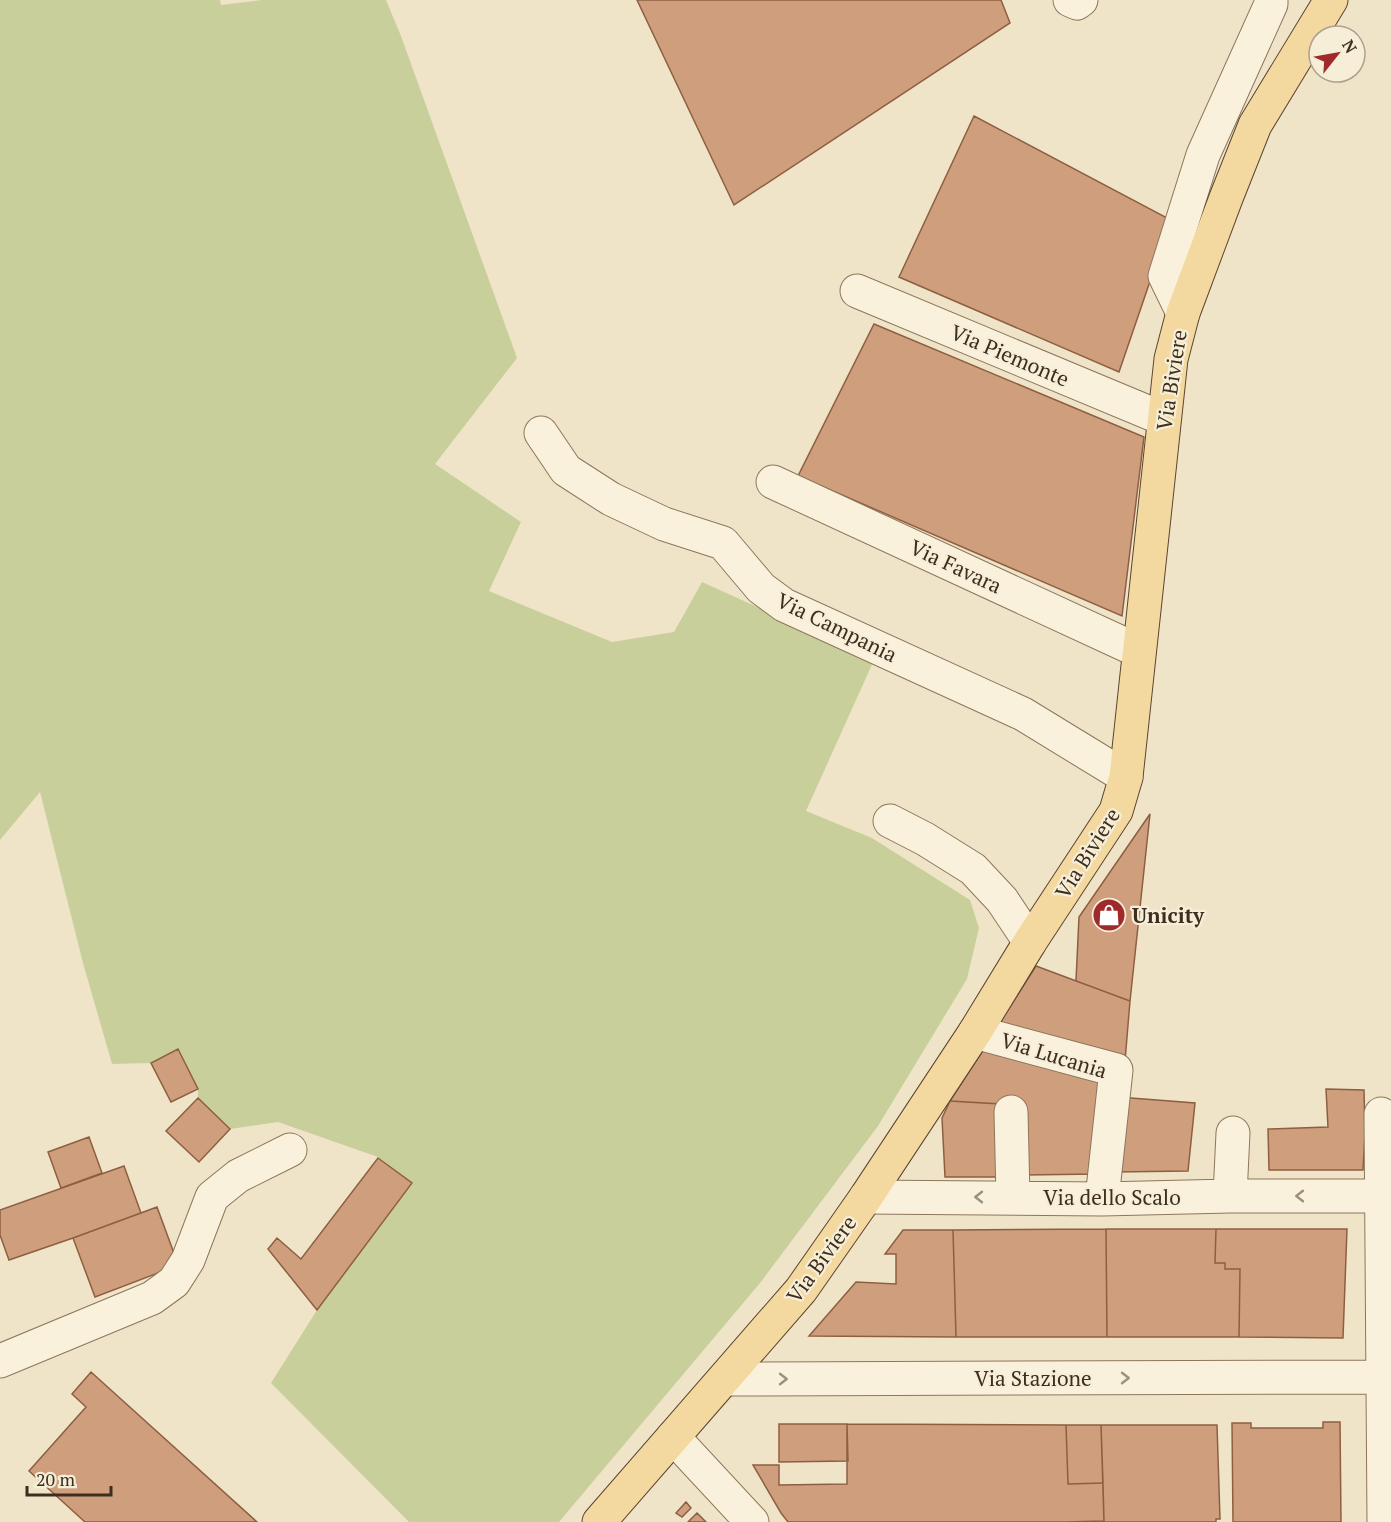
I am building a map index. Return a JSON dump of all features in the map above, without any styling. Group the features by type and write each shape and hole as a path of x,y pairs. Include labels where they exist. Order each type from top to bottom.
{"main road":[{"name":"Via Biviere","path":"598,1522 801,1290 866,1197 975,1032 1030,942 1116,811 1126,777 1171,359 1183,313 1255,125 1331,0"}],"street":[{"path":"1070,0 1077,3 1081,0"},
{"path":"1183,313 1165,276 1203,155 1271,0"},
{"name":"Via Piemonte","path":"857,291 1164,419"},
{"name":"Via Campania","path":"541,433 566,470 611,499 664,524 723,543 761,588 784,604 1023,714 1126,777"},
{"name":"Via Favara","path":"773,482 1139,651"},
{"path":"890,820 925,838 973,869 1002,900 1030,942"},
{"name":"Via Lucania","path":"975,1032 1116,1070 1102,1199"},
{"path":"1011,1112 1013,1197"},
{"path":"1382,1114 1370,1196 1383,1377 1384,1522"},
{"path":"1230,1196 1233,1133"},
{"path":"0,1361 152,1298 174,1282 188,1260 212,1197 238,1176 290,1150"},
{"name":"Via dello Scalo","path":"866,1197 1102,1199 1370,1196"},
{"name":"Via Stazione","path":"725,1379 1383,1377"},
{"path":"673,1437 752,1522"}],"green space":[{"path":"0,0 220,0 221,5 261,0 386,0 517,358 435,464 521,522 489,591 612,642 674,632 702,582 874,660 806,811 872,838 970,900 979,928 967,979 878,1126 760,1283 559,1522 409,1522 271,1383 317,1310 412,1183 378,1157 278,1122 230,1129 198,1098 198,1089 178,1049 151,1063 112,1064 83,963 40,792 0,840"}],"building":[{"path":"637,0 1001,0 1010,23 734,205"},
{"path":"974,116 1171,220 1119,372 899,277"},
{"path":"874,324 1144,437 1122,616 798,476"},
{"path":"1150,814 1130,1001 1076,981 1079,917"},
{"path":"1036,966 1130,1001 1125,1061 996,1029"},
{"path":"991,1038 1108,1072 1097,1174 1024,1175 1001,1104 950,1101"},
{"path":"178,1049 198,1089 171,1102 151,1063"},
{"path":"1326,1089 1364,1090 1363,1170 1269,1170 1268,1129 1328,1127"},
{"path":"1118,1097 1195,1103 1188,1171 1113,1172"},
{"path":"198,1098 230,1129 199,1162 166,1131"},
{"path":"950,1101 1001,1104 1003,1177 945,1177 942,1118"},
{"path":"89,1137 102,1173 61,1188 48,1152"},
{"path":"378,1158 412,1183 317,1310 268,1249 277,1238 301,1259"},
{"path":"124,1166 141,1213 9,1260 0,1235 0,1210"},
{"path":"157,1207 175,1256 166,1270 95,1297 73,1238"},
{"path":"1106,1229 1107,1337 956,1337 953,1230"},
{"path":"1106,1229 1216,1229 1215,1263 1225,1263 1225,1269 1240,1269 1239,1337 1107,1337"},
{"path":"1216,1229 1347,1229 1343,1338 1239,1337 1240,1269 1225,1269 1225,1263 1215,1263"},
{"path":"903,1230 953,1230 956,1337 809,1336 856,1282 896,1284 896,1254 885,1254"},
{"path":"91,1372 257,1522 85,1522 29,1471 86,1407 72,1394"},
{"path":"1323,1422 1340,1422 1341,1522 1233,1522 1232,1423 1251,1423 1251,1428 1323,1428"},
{"path":"779,1424 847,1424 848,1461 779,1462"},
{"path":"847,1424 1066,1425 1068,1484 1103,1483 1104,1521 788,1522 753,1465 779,1465 779,1485 847,1484"},
{"path":"1066,1425 1101,1425 1103,1483 1068,1484"},
{"path":"1101,1425 1217,1425 1220,1519 1216,1519 1216,1522 1104,1522"},
{"path":"686,1502 691,1508 682,1517 676,1513"},
{"path":"697,1513 706,1522 688,1522"}],"place":[{"name":"Unicity","path":"1109,915"}]}
